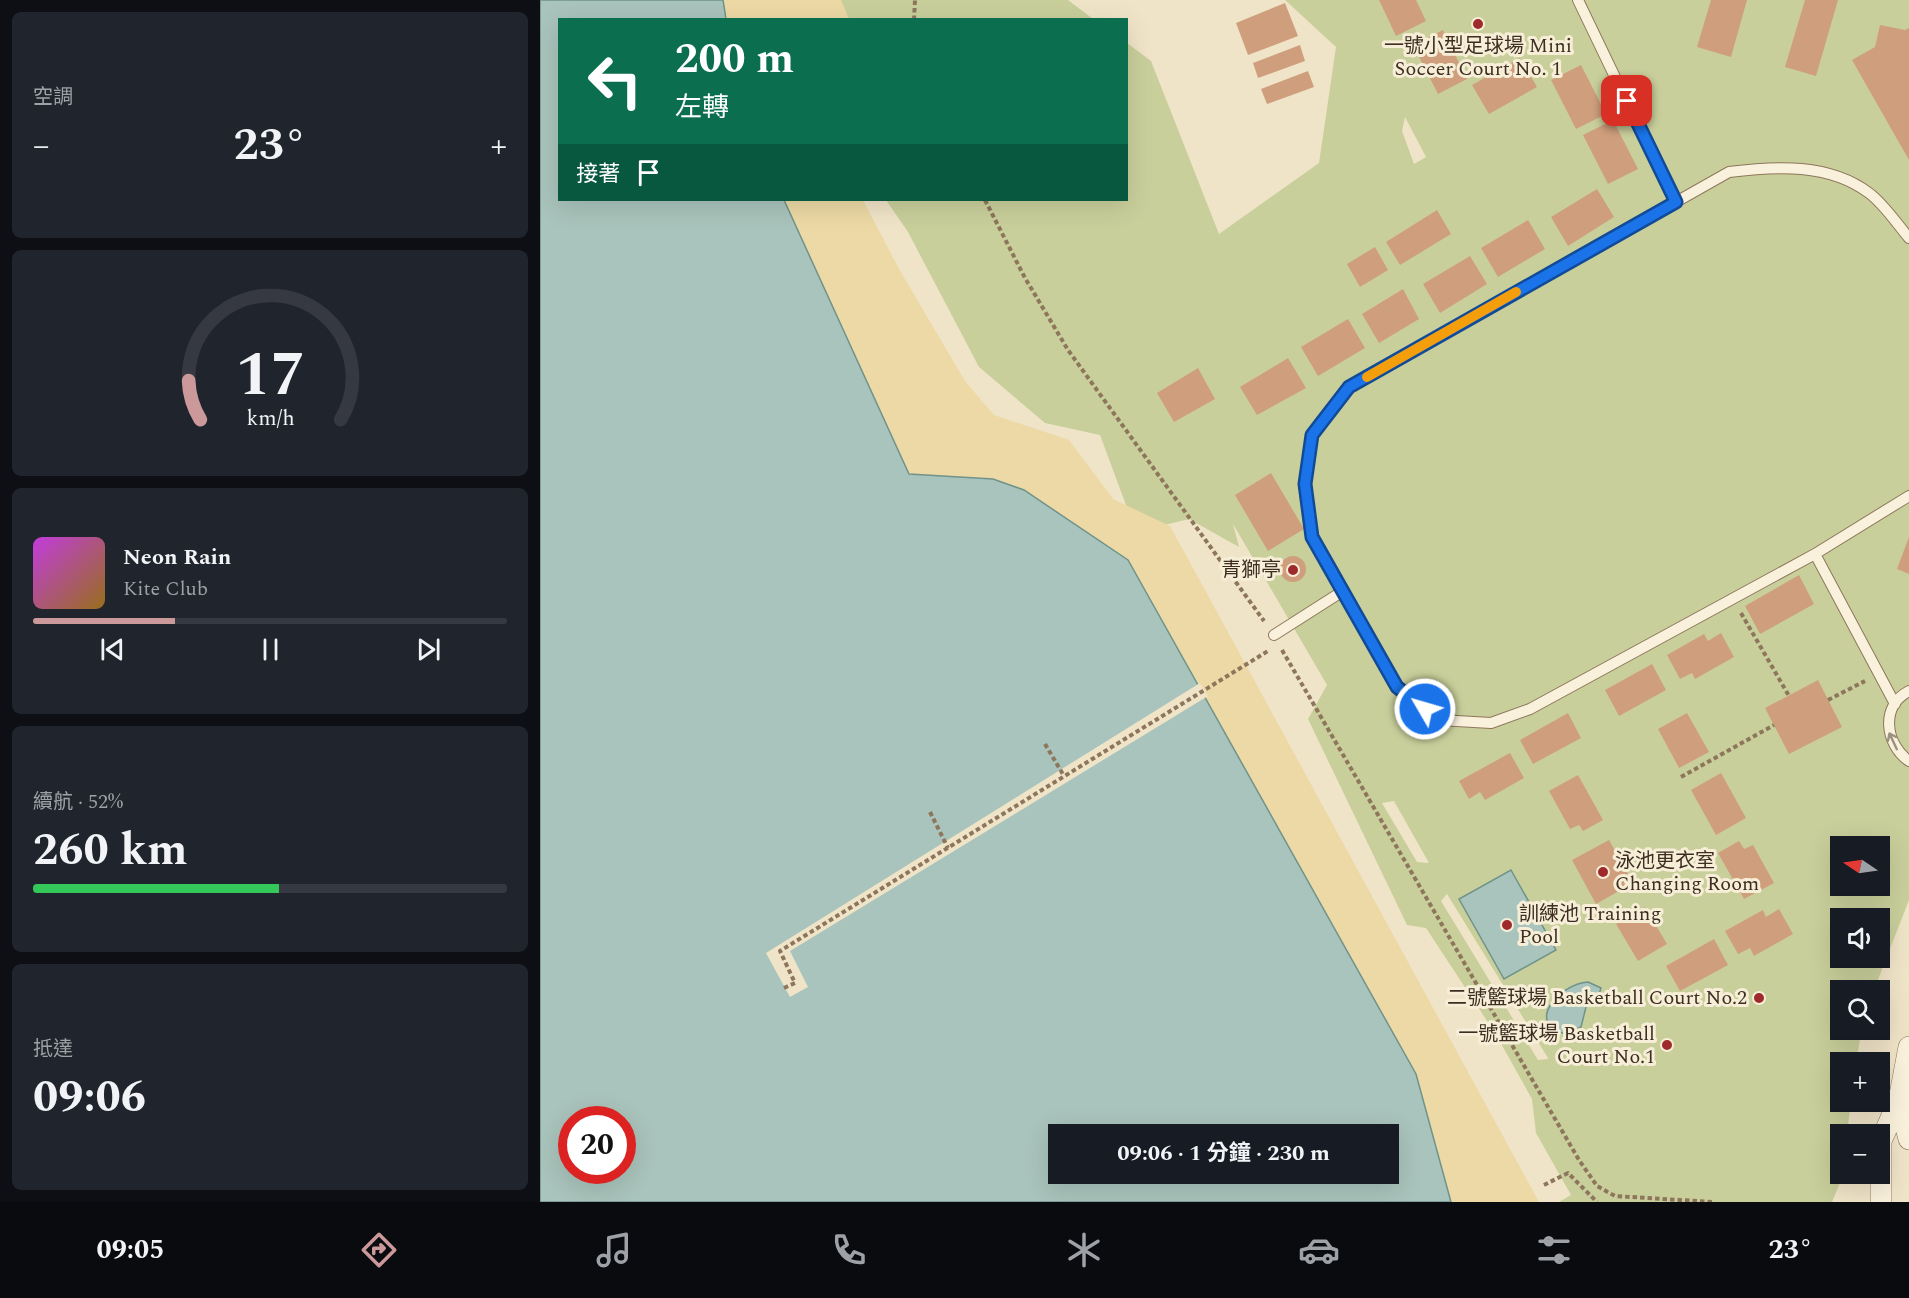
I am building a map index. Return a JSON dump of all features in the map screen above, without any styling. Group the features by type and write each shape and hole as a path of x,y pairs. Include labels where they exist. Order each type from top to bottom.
{"street":[{"path":"1881,1202 1881,1141 1899,1100 1909,1047"},
{"path":"1899,1100 1909,1139"}],"lane":[{"path":"1578,0 1676,202"},
{"path":"1909,238 1870,194 1855,185 1812,170 1792,167 1729,172 1349,387 1312,435 1305,484 1312,537 1397,687 1439,720 1491,723 1530,709 1733,599 1815,554 1909,496"},
{"path":"1815,554 1895,704"},
{"path":"1277,640 1343,591"},
{"path":"1909,691 1895,704 1889,716 1888,730 1893,744 1909,761"}],"path":[{"path":"914,18 915,0"},
{"path":"986,201 1025,278 1068,350 1277,640 1578,1160 1597,1186 1615,1196 1657,1201 1712,1202"},
{"path":"1733,599 1789,696"},
{"path":"784,988 795,983 780,951 1064,776 1277,640"},
{"path":"1828,700 1878,673"},
{"path":"1681,777 1774,725"},
{"path":"1045,744 1064,776"},
{"path":"930,812 948,848"},
{"path":"1544,1185 1568,1173 1597,1202"}],"green space":[{"path":"823,0 1068,0 1092,18 828,18"},
{"path":"1285,0 1909,0 1909,900 1890,949 1890,908 1830,908 1830,968 1883,968 1878,980 1830,980 1830,1040 1860,1040 1858,1052 1830,1052 1830,1112 1850,1112 1848,1124 1830,1124 1830,1184 1839,1184 1832,1202 1559,1202 1571,1195 1536,1133 1532,1099 1495,1033 1426,928 1407,925 1308,719 1327,685 1233,524 1239,547 1189,519 1136,532 1100,435 1045,423 979,367 908,232 887,201 1128,201 1128,44 1151,61 1219,234 1319,163 1336,47","holes":["1405,117 1426,157 1414,164 1402,131","1394,801 1429,863 1417,862 1382,803","1447,894 1548,1058 1548,1059 1538,1060 1441,901"]}],"sand":[{"path":"723,0 841,0 849,18 726,18"},
{"path":"784,201 864,201 899,269 965,381 994,415 1069,440 1113,499 1170,526 1539,1202 1451,1202 1416,1074 1128,560 1024,490 993,479 909,474"}],"water":[{"path":"540,0 723,0 726,18 558,18 558,201 784,201 909,474 993,479 1024,490 1128,560 1416,1074 1451,1202 540,1202"},
{"name":"訓練池 Training Pool","path":"1511,870 1556,950 1504,979 1459,899"},
{"name":"訓練池 Training Pool","path":"1588,982 1601,988 1598,998 1587,1003 1581,1027 1566,1034 1554,1029 1548,1022 1547,1014 1550,1005 1566,990 1577,984"}],"pier":[{"path":"1200,683 1208,696 790,951 808,987 790,997 766,953"}],"building":[{"path":"1379,0 1416,0 1426,21 1396,36"},
{"path":"1711,0 1747,0 1731,57 1697,47"},
{"path":"1805,0 1838,0 1816,76 1785,67"},
{"path":"1285,3 1298,36 1248,55 1236,23"},
{"path":"1880,25 1905,30 1909,28 1909,160 1852,60 1875,47"},
{"path":"1443,30 1467,79 1438,94 1413,45"},
{"path":"1300,45 1305,61 1258,78 1253,63"},
{"path":"1520,58 1537,87 1489,114 1472,85"},
{"path":"1581,65 1606,114 1576,129 1551,80"},
{"path":"1308,71 1314,87 1267,104 1261,89"},
{"path":"1613,120 1638,169 1608,184 1583,135"},
{"path":"1597,189 1614,217 1568,246 1551,217"},
{"path":"1437,210 1451,234 1400,265 1386,242"},
{"path":"1528,220 1545,249 1498,277 1481,248"},
{"path":"1375,247 1388,270 1360,287 1347,264"},
{"path":"1470,256 1487,284 1440,313 1423,284"},
{"path":"1403,289 1419,319 1379,343 1362,314"},
{"path":"1348,319 1365,348 1318,376 1301,347"},
{"path":"1288,358 1306,388 1257,415 1240,387"},
{"path":"1198,368 1215,399 1174,422 1157,393"},
{"path":"1271,473 1304,529 1268,551 1235,495"},
{"path":"1909,537 1909,574 1897,569"},
{"name":"青獅亭","path":"1293,556 1302,560 1306,569 1302,578 1293,582 1284,578 1280,569 1284,560"},
{"path":"1799,575 1814,604 1760,634 1745,606"},
{"path":"1721,633 1734,657 1695,679 1692,673 1680,679 1667,655 1704,634 1708,641"},
{"path":"1652,664 1666,690 1619,716 1605,690"},
{"path":"1818,680 1842,727 1789,754 1765,708"},
{"path":"1568,713 1581,738 1533,764 1520,740"},
{"path":"1687,713 1709,752 1679,768 1658,729"},
{"path":"1510,753 1524,778 1485,800 1480,792 1469,799 1459,781"},
{"path":"1721,773 1746,818 1716,835 1691,790"},
{"path":"1578,775 1603,820 1583,831 1579,825 1570,829 1549,791"},
{"name":"泳池更衣室 Changing Room","path":"1609,840 1633,883 1596,904 1572,860"},
{"path":"1739,841 1744,849 1753,845 1774,883 1744,899 1718,853"},
{"name":"泳池更衣室 Changing Room","path":"1645,907 1667,944 1638,961 1616,924"},
{"path":"1779,909 1793,934 1754,956 1750,948 1738,954 1725,931 1763,910 1766,917"},
{"path":"1714,939 1728,965 1680,991 1666,966"}],"slow traffic":[{"path":"1367,377 1516,292"}],"place":[{"name":"一號小型足球場 Mini Soccer Court No. 1","path":"1478,24"},
{"name":"青獅亭","path":"1293,570"},
{"name":"泳池更衣室 Changing Room","path":"1603,872"},
{"name":"訓練池 Training Pool","path":"1507,925"},
{"name":"二號籃球場 Basketball Court No.2","path":"1759,998"},
{"name":"一號籃球場 Basketball Court No.1","path":"1667,1045"}],"route":[{"path":"1425,709 1397,687 1312,537 1305,484 1312,435 1349,387 1676,202 1627,101"}]}
